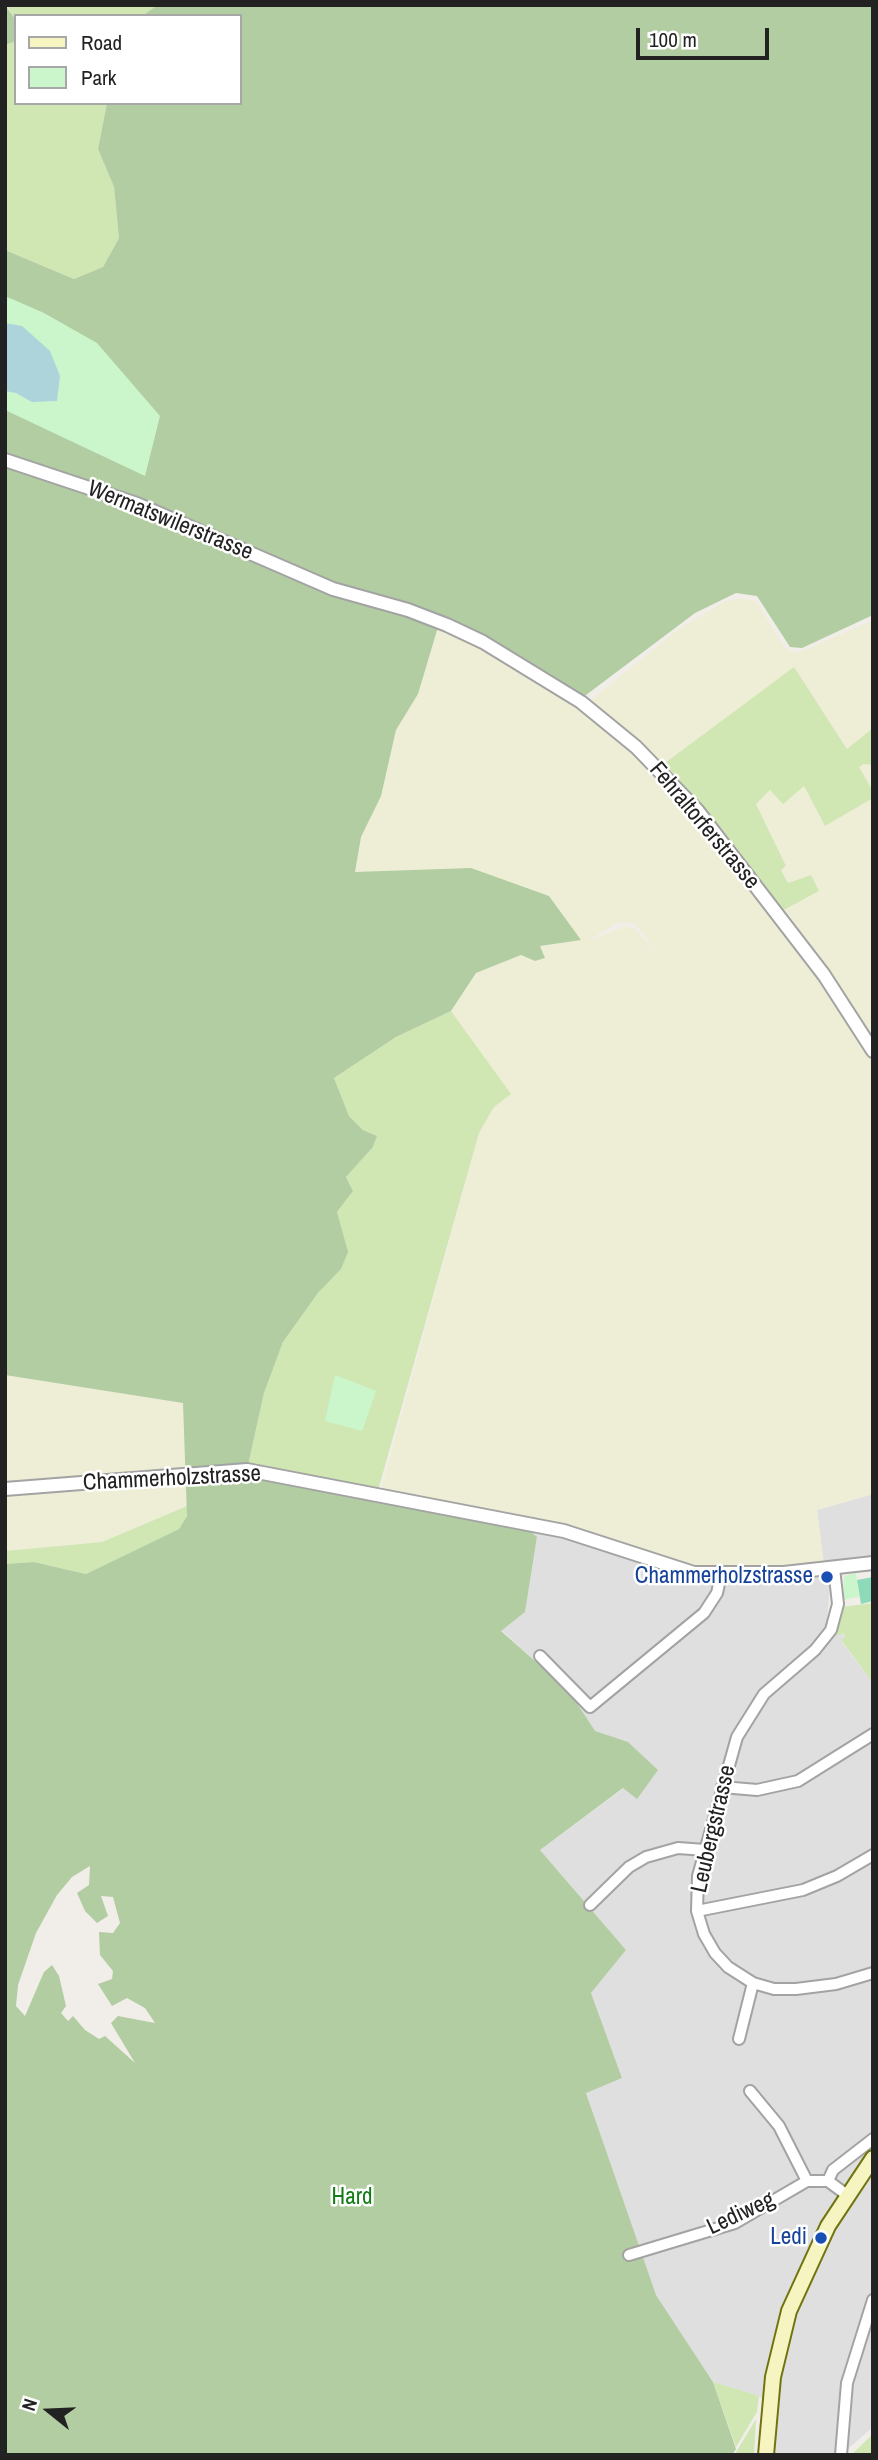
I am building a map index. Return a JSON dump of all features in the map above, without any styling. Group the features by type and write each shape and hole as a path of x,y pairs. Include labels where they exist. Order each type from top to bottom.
{"main road":[{"path":"766,2455 773,2377 789,2311 821,2238 873,2158"}],"street":[{"name":"Wermatswilerstrasse","path":"5,460 137,504 332,589"},
{"name":"Fehraltorferstrasse","path":"332,589 408,610 466,633 539,675 615,729 659,769 705,820 824,975 873,1051"},
{"name":"Chammerholzstrasse","path":"5,1489 247,1470 545,1527 591,1539 672,1568 721,1575 873,1563"},
{"name":"Leubergstrasse","path":"835,1568 838,1604 831,1630 821,1644 770,1687 751,1709 736,1740 696,1887 697,1912 704,1934 715,1953 728,1967 753,1983 774,1989 801,1989 836,1984 873,1973"},
{"path":"540,1656 590,1707 705,1613 717,1593 721,1575"},
{"path":"722,1787 757,1790 797,1781 873,1734"},
{"path":"590,1905 629,1867 646,1857 671,1849 705,1850"},
{"path":"697,1912 803,1890 837,1876 873,1854"},
{"path":"739,2039 753,1983"},
{"path":"750,2091 779,2126 807,2181 828,2181 847,2195"},
{"path":"828,2181 833,2170 873,2139"},
{"name":"Lediweg","path":"629,2255 735,2223 807,2181"},
{"path":"841,2455 847,2384 873,2300"}],"shaded area":[{"path":"873,1494 873,1559 824,1565 817,1510"},
{"path":"529,1531 551,1533 682,1575 749,1580 825,1577 830,1584 827,1621 838,1636 842,1633 845,1637 841,1641 873,1683 873,2427 841,2455 766,2455 769,2400 713,2382 656,2295 623,2204 586,2092 622,2078 591,1993 626,1950 540,1850 624,1788 628,1742 595,1732 569,1691 501,1630 525,1612 537,1538"}],"green space":[{"path":"5,5 14,17 14,42 5,45"},
{"path":"6,5 158,5 145,14 14,14 14,17"},
{"name":"Hard","path":"158,5 873,5 873,615 802,648 790,647 757,596 736,593 695,613 586,695 579,697 441,617 418,694 396,730 381,796 361,837 355,872 471,868 549,896 581,940 540,946 545,958 535,961 521,955 476,973 451,1011 396,1037 334,1078 349,1116 363,1130 377,1136 373,1147 346,1177 353,1191 337,1212 348,1252 341,1269 318,1293 283,1342 264,1393 247,1470 519,1522 537,1537 525,1612 501,1631 569,1691 595,1731 628,1742 658,1770 637,1799 623,1788 540,1850 626,1950 591,1993 622,2078 586,2093 656,2295 713,2382 736,2449 732,2455 5,2455 5,1564 34,1562 86,1574 179,1529 187,1516 183,1403 5,1375 5,250 74,279 103,267 119,238 114,187 98,149 107,105 242,105 242,14 145,14","holes":["90,1866 89,1885 77,1893 85,1911 97,1923 108,1916 101,1896 113,1897 120,1923 113,1933 99,1932 100,1955 113,1971 112,1979 98,1984 112,2006 127,1998 145,2008 155,2023 118,2016 111,2023 135,2063 105,2036 99,2039 85,2030 73,2016 68,2021 61,2013 66,2006 59,1976 52,1965 44,1972 25,2016 16,2006 18,1985 36,1933 57,1895 72,1877"]},
{"path":"14,42 14,105 107,105 98,149 114,187 119,238 103,267 74,279 5,250 5,45"},
{"path":"5,296 44,313 97,343 160,416 145,476 5,410"},
{"path":"741,598 757,602 784,647 798,653 873,620 873,728 848,749 821,708 661,766 592,705 592,699 680,628 724,602"},
{"path":"441,617 579,697 659,769 720,839 873,1052 873,1494 817,1510 824,1565 709,1571 385,1491 382,1486 479,1133 494,1107 510,1094 451,1011 476,973 521,955 535,961 544,958 539,946 580,940 549,896 355,872 361,837 381,796 396,730 418,694","holes":["630,922 638,927 657,953 635,929 627,926 589,940 617,923"]},
{"path":"794,667 847,749 873,728 873,765 864,764 859,767 873,791 873,798 825,826 804,786 783,804 770,790 756,804 786,866 781,870 788,883 811,875 819,891 782,911 661,766"},
{"path":"864,764 873,765 873,791 859,767"},
{"path":"804,786 825,826 873,798 873,1044 782,911 819,891 798,882 789,884 781,870 786,866 756,804 770,790"},
{"path":"451,1011 511,1094 494,1107 479,1133 377,1494 247,1470 264,1393 283,1342 318,1293 341,1269 337,1212 353,1191 346,1177 373,1147 377,1136 363,1130 349,1116 334,1078 396,1037"},
{"path":"5,1375 184,1403 187,1506 102,1542 5,1551"},
{"path":"335,1375 376,1391 362,1431 325,1421"},
{"path":"187,1506 187,1516 179,1529 86,1574 34,1562 5,1564 5,1551 102,1542"},
{"path":"856,1573 859,1597 843,1600 844,1576"},
{"path":"873,1577 873,1601 861,1604 857,1580"},
{"path":"873,1603 873,1683 841,1640 845,1637 843,1633 838,1636 835,1632 841,1607"},
{"path":"713,2382 759,2396 757,2412 736,2447"},
{"path":"756,2419 754,2455 735,2455 735,2454"},
{"path":"873,2434 873,2455 851,2455"}],"water":[{"path":"5,323 22,326 50,351 60,376 57,401 32,402 16,393 5,391"}],"place":[{"name":"Chammerholzstrasse","path":"827,1577"},
{"name":"Ledi","path":"821,2238"}]}
